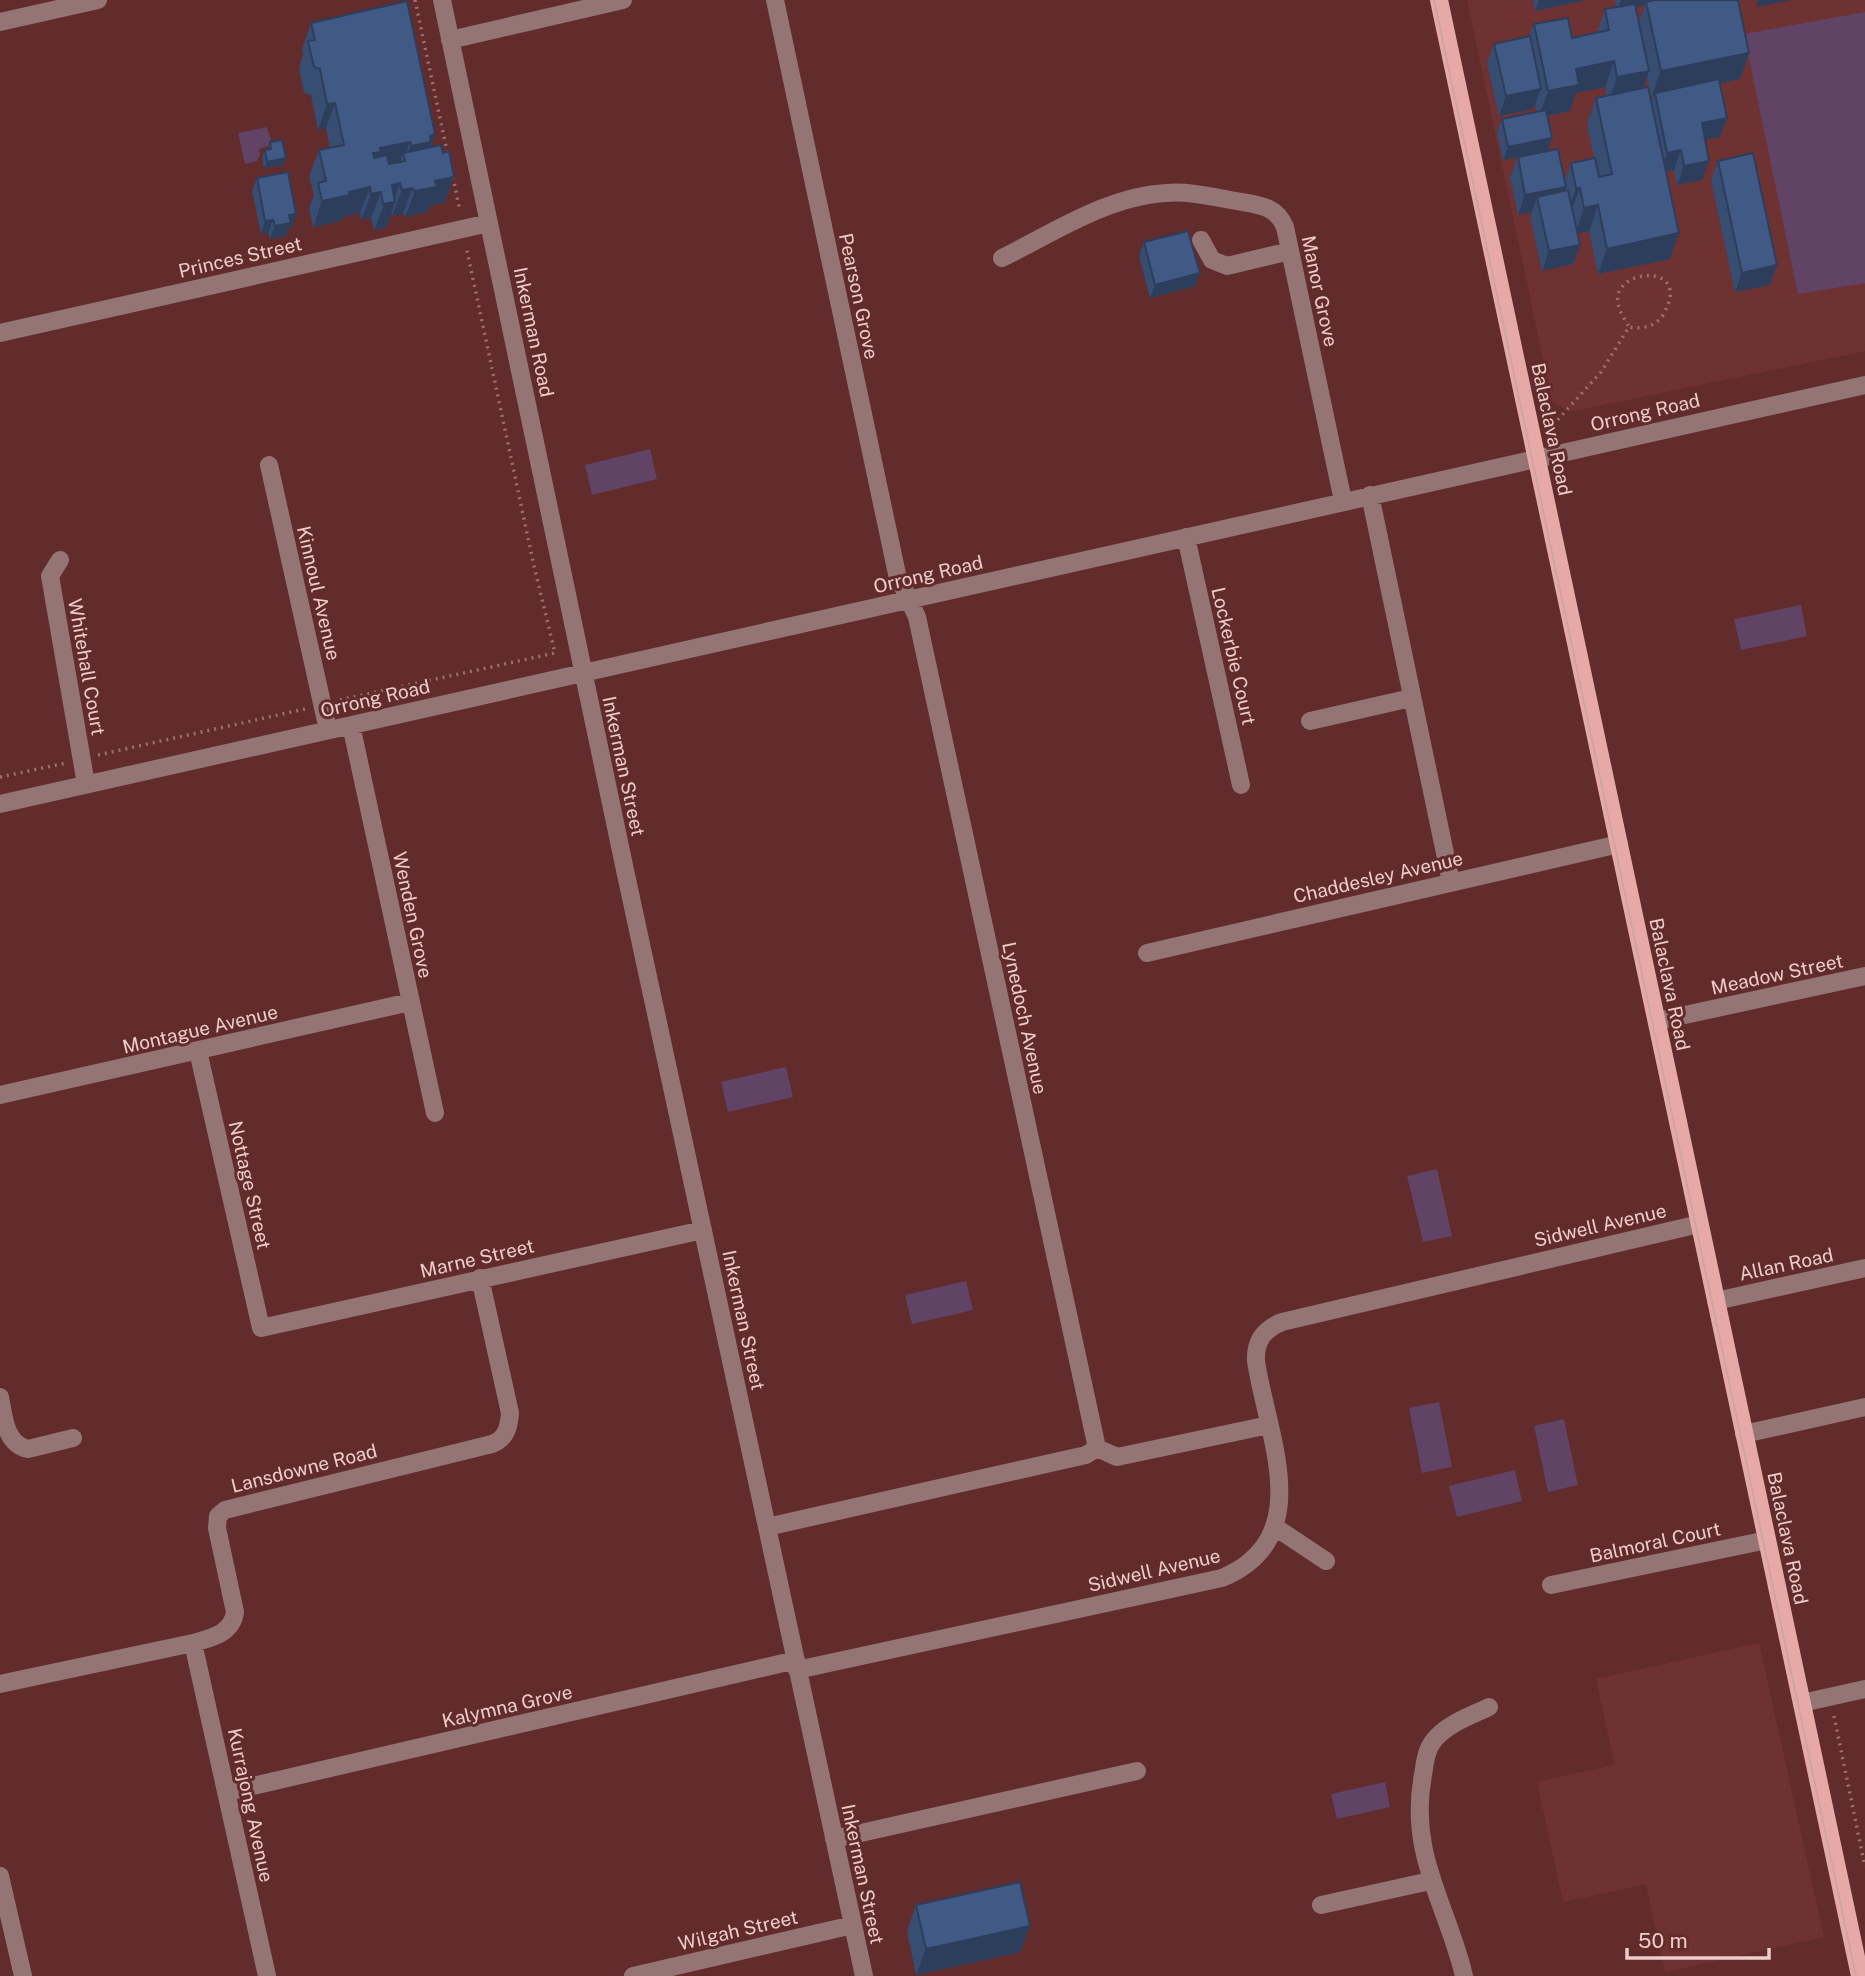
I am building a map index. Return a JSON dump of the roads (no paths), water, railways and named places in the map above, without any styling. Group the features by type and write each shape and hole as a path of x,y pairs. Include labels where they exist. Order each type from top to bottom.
{"main road":[{"name":"Balaclava Road","path":"1439,0 1860,1976"}],"street":[{"path":"0,22 98,0"},
{"name":"Inkerman Road","path":"442,0 583,673"},
{"path":"450,40 623,0"},
{"name":"Pearson Grove","path":"775,0 897,574 908,600"},
{"name":"Manor Grove","path":"1002,258 1098,211 1136,198 1166,192 1270,208 1281,218 1290,251 1343,501"},
{"name":"Princes Street","path":"0,333 489,223"},
{"path":"1200,240 1212,260 1227,266 1290,251"},
{"name":"Orrong Road","path":"0,804 1865,385"},
{"name":"Kinnoul Avenue","path":"269,465 328,730"},
{"path":"1370,495 1451,882"},
{"name":"Lockerbie Court","path":"1186,537 1241,785"},
{"name":"Whitehall Court","path":"60,560 50,576 86,784"},
{"name":"Lynedoch Avenue","path":"908,600 917,617 1097,1448"},
{"name":"Inkerman Street","path":"583,673 864,1976"},
{"path":"1310,721 1411,698"},
{"name":"Wenden Grove","path":"351,725 435,1113"},
{"name":"Chaddesley Avenue","path":"1147,953 1619,844"},
{"name":"Meadow Street","path":"1657,1021 1865,976"},
{"name":"Montague Avenue","path":"0,1095 410,1002"},
{"name":"Nottage Street","path":"198,1051 261,1328"},
{"name":"Sidwell Avenue","path":"797,1665 1222,1578 1235,1573 1264,1547 1275,1527 1279,1508 1280,1477 1255,1354 1260,1338 1272,1326 1282,1321 1699,1224"},
{"name":"Marne Street","path":"261,1328 703,1230"},
{"name":"Allan Road","path":"1716,1301 1865,1268"},
{"name":"Lansdowne Road","path":"0,1684 193,1643 223,1632 234,1618 234,1604 217,1528 221,1512 235,1505 492,1444 504,1435 510,1413 481,1278"},
{"path":"1,1406 10,1438 21,1448 28,1449 73,1438"},
{"path":"1744,1434 1865,1407"},
{"path":"767,1527 1086,1455 1097,1448 1117,1457 1269,1425"},
{"path":"1275,1527 1326,1561"},
{"name":"Balmoral Court","path":"1551,1585 1767,1540"},
{"name":"Kurrajong Avenue","path":"193,1643 267,1976"},
{"name":"Kalymna Grove","path":"227,1792 797,1665"},
{"path":"1802,1703 1865,1689"},
{"path":"1464,1976 1457,1947 1430,1881 1420,1830 1419,1806 1426,1757 1436,1737 1448,1727 1489,1707"},
{"path":"834,1839 1137,1771"},
{"path":"0,1876 23,1976"},
{"path":"1321,1905 1430,1881"},
{"name":"Wilgah Street","path":"633,1976 853,1925"}],"tram line":[{"path":"1434,0 1856,1976"}]}
